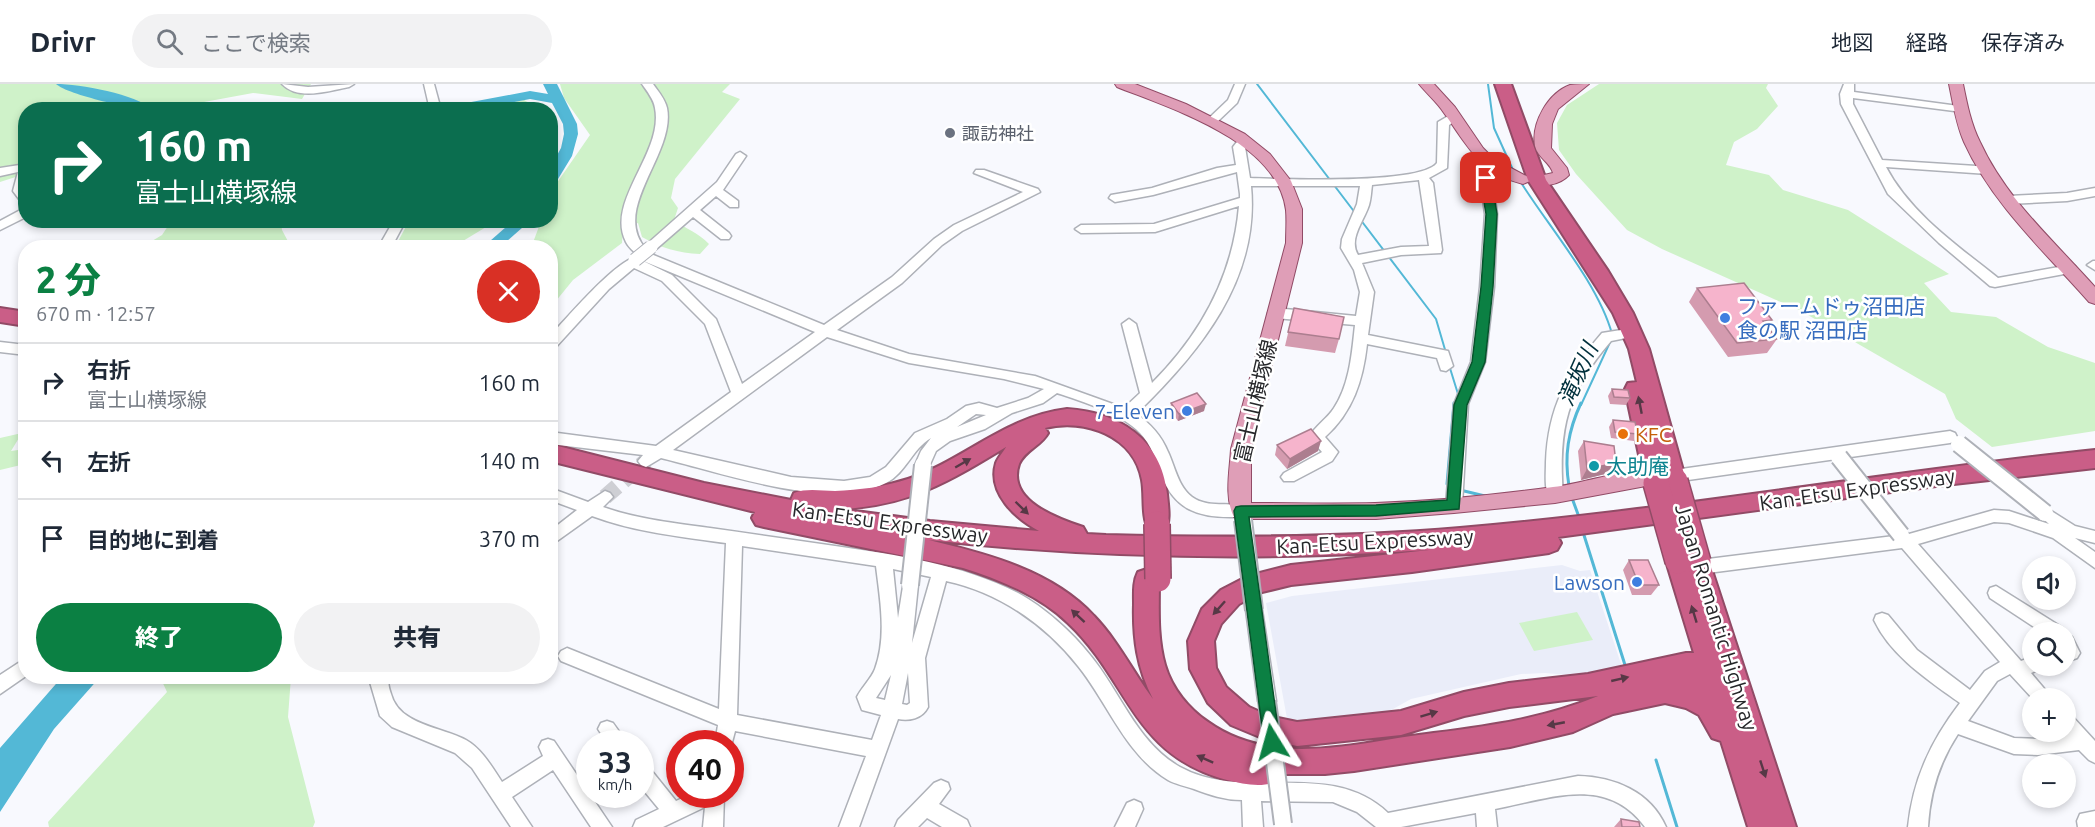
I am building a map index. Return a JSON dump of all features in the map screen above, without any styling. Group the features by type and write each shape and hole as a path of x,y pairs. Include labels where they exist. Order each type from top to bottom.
{"highway":[{"name":"Japan Romantic Highway","path":"1497,84 1497,104 1503,129 1621,335 1692,563 1758,816"},
{"name":"Japan Romantic Highway","path":"1503,84 1530,179 1598,271 1633,334 1648,374 1665,479"},
{"path":"0,315 18,318"},
{"path":"0,326 18,328"},
{"path":"599,465 683,482 791,498 856,499 889,494 927,481 1030,425 1054,418 1078,417 1100,421 1117,429 1140,450 1154,480 1151,524 1152,579 1147,632 1151,661 1167,696 1186,721 1212,741 1237,753 1264,761 1301,764 1344,760 1479,739 1568,721 1611,703 1666,691 1719,672"},
{"path":"1151,524 1137,465 1124,447 1105,434 1071,425 1047,429 1028,438 1013,453 1006,471 1009,490 1014,500 1042,523 1071,533 1133,540 1376,543"},
{"name":"Kan-Etsu Expressway","path":"558,454 756,503 851,519 981,535 1139,547 1226,548 1376,543 1560,528 2062,468 2095,471"},
{"name":"Kan-Etsu Expressway","path":"558,467 666,496 753,515 834,529 959,546 1139,559 1307,558 1460,550 1560,541 2062,468 2095,459"},
{"path":"753,515 787,524 964,559 1005,573 1040,589 1070,609 1099,639 1139,703 1163,732 1177,744 1207,761 1245,771 1265,773 1306,770 1344,760"},
{"path":"1401,723 1297,734 1267,728 1240,716 1217,694 1203,669 1201,641 1211,617 1230,597 1241,590 1272,578 1481,554 1560,541"},
{"path":"1152,579 1161,645 1170,678 1187,705 1215,729 1245,744 1262,749 1300,752 1358,744 1401,723 1464,704 1509,695 1588,686 1686,664 1719,672"},
{"name":"Japan Romantic Highway","path":"1719,672 1782,827"},
{"path":"1666,691 1698,699 1714,712 1742,786 1758,816"}],"main road":[{"name":"富士山横塚線","path":"1122,84 1212,121 1244,140 1266,159 1284,182 1293,200 1296,232 1241,449 1239,464 1242,516"},
{"path":"1426,84 1441,97 1478,154 1498,170 1530,179 1552,179 1561,175 1560,169 1545,153 1543,146 1546,117 1553,104 1582,84"},
{"path":"1956,84 1971,141 1988,170 2008,200 2095,298"},
{"path":"1242,516 1376,511 1454,505 1566,494 1632,480 1665,479"}],"street":[{"path":"287,84 297,90 349,84"},
{"path":"429,84 434,102"},
{"path":"647,84 659,103 662,121 651,158 630,203 628,221 634,247 646,257 827,332 896,355 1006,374 1053,388 1126,415 1143,425 1154,437 1163,453 1175,490 1184,500 1208,510 1242,516 1283,825"},
{"path":"1212,121 1233,100 1240,84"},
{"path":"1962,109 1847,89 1847,104 1897,197 1995,283 2070,269"},
{"path":"1244,182 1366,182 1423,177 1441,168 1444,139 1442,126 1454,117"},
{"path":"1126,415 1148,395 1192,347 1221,304 1241,249 1246,200 1239,147 1244,140"},
{"path":"558,336 604,286 716,190 740,156"},
{"path":"1878,163 1988,170"},
{"path":"0,172 18,168"},
{"path":"1115,198 1153,191 1221,171 1242,168"},
{"path":"1454,505 1461,405 1478,362 1487,287 1491,214 1486,178 1487,174 1498,170"},
{"path":"652,456 897,280 938,242 958,228 1034,192 980,173"},
{"path":"1353,260 1401,251 1436,250 1427,183 1423,177"},
{"path":"1289,477 1327,457 1331,452 1316,437 1328,429 1353,386 1358,372 1360,338 1367,292 1360,270 1347,249 1348,240 1363,204 1366,182"},
{"path":"716,190 734,204"},
{"path":"2008,200 2067,197 2095,192"},
{"path":"1081,229 1155,228 1246,200"},
{"path":"693,211 725,236"},
{"path":"0,226 18,216"},
{"path":"634,261 667,278 711,322 739,394"},
{"path":"1275,313 1362,321"},
{"path":"1129,324 1148,395"},
{"path":"1566,494 1552,463 1564,401 1573,381 1607,336 1621,335"},
{"path":"1360,338 1443,354 1446,366"},
{"path":"0,347 18,349"},
{"path":"849,827 892,710 900,671 926,454 937,440 1043,398 1053,388"},
{"path":"558,439 804,484 854,486 885,477 895,469 918,440 971,410 978,408 998,414"},
{"path":"1665,479 1921,443 1949,437 2045,513 2065,532 2068,542 2095,561"},
{"path":"1837,454 1904,538 2021,666 2036,688"},
{"path":"558,497 591,509 657,526 884,560 941,571 996,590 1035,613 1084,660 1135,737 1153,757 1175,774 1210,787 1251,792 1333,793 1348,797 1368,809 1387,826 1395,819 1578,785 1599,784 1616,789 1630,798 1646,813 1656,827"},
{"path":"558,534 605,497"},
{"path":"1692,563 1904,538 1994,516 2009,517 2065,532 2095,537"},
{"path":"726,730 734,538"},
{"path":"884,560 889,634 884,670 868,693 866,701 872,707 912,713 919,707 916,658 941,571"},
{"path":"1996,593 2040,622"},
{"path":"1882,620 1894,639 1907,653 1971,701"},
{"path":"567,656 728,721 878,750"},
{"path":"1918,827 1929,767 1954,724 1991,676 2021,666"},
{"path":"0,686 18,671"},
{"path":"380,684 386,710 398,721 461,747 478,762 522,827"},
{"path":"1954,724 2014,746 2089,747"},
{"path":"2076,733 2089,747"},
{"path":"500,794 552,753 602,827"},
{"path":"654,788 673,812"},
{"path":"904,827 941,789"},
{"path":"1251,792 1253,827"},
{"path":"1485,804 1487,827"},
{"path":"925,807 960,827"},
{"path":"643,827 681,808"},
{"path":"713,827 714,808"},
{"path":"1125,827 1134,809"},
{"path":"2088,827 2087,821 2095,820"}],"shaded area":[{"path":"1562,565 1580,571 1590,570 1622,667 1579,676 1545,673 1521,674 1411,699 1384,714 1288,724 1266,603 1292,596"}],"green space":[{"path":"0,84 311,84 302,99 253,93 204,102 18,102 18,176 0,182"},
{"path":"560,84 730,84 722,92 740,99 675,179 671,198 678,208 674,220 709,244 700,254 670,249 649,241 642,237 638,223 623,228 622,243 573,280 558,298 558,240 534,240 538,228 558,228 558,181 590,135 564,98"},
{"path":"1599,84 1768,84 1766,88 1778,106 1757,129 1734,142 1726,165 1769,175 1783,190 1848,210 1949,274 1924,283 1951,312 1996,317 2048,347 2095,363 2095,431 1992,447 1956,419 1945,394 1801,311 1662,249 1627,230 1576,174 1559,150 1557,123 1567,105"},
{"path":"167,228 282,228 287,240 154,240 162,235"},
{"path":"405,228 484,228 465,240 399,240"},
{"path":"18,434 18,440 11,451 18,450 18,466 0,470 0,438"},
{"path":"1577,612 1593,640 1534,651 1519,623"},
{"path":"163,684 290,684 288,717 315,822 313,827 49,827 48,822 167,692"}],"water":[{"path":"56,684 94,684 54,729 0,812 0,748"}],"building":[{"path":"1744,283 1772,320 1763,321 1777,339 1737,343 1697,288"},
{"path":"1294,308 1344,317 1339,339 1288,332"},
{"path":"1612,389 1628,390 1630,398 1614,397"},
{"path":"1197,393 1206,404 1179,414 1171,403"},
{"path":"1613,420 1635,422 1638,434 1615,432"},
{"path":"1311,429 1321,441 1290,459 1277,445"},
{"path":"1584,441 1614,446 1616,463 1587,469"},
{"path":"1629,560 1648,560 1659,585 1639,585"},
{"path":"1621,819 1639,822 1640,827 1622,827"}],"waterway":[{"path":"63,84 129,102"},
{"path":"550,84 571,127 570,141 558,168"},
{"path":"1257,84 1356,214"},
{"name":"滝坂川","path":"1488,84 1494,128 1513,170"},
{"path":"493,102 530,95 554,99"},
{"name":"滝坂川","path":"1520,181 1584,275 1596,295 1612,334"},
{"path":"1360,219 1436,319 1446,353"},
{"path":"499,240 514,228"},
{"name":"滝坂川","path":"1581,405 1611,340"},
{"path":"1449,365 1458,394 1454,405"},
{"path":"1451,486 1447,484 1454,403"},
{"name":"滝坂川","path":"1569,486 1568,444 1581,403"},
{"path":"1460,490 1485,496"},
{"name":"滝坂川","path":"1572,498 1579,517"},
{"name":"滝坂川","path":"1583,532 1625,665"},
{"name":"滝坂川","path":"1656,760 1677,827"}],"tunnel":[{"path":"605,497 646,461"}],"place":[{"name":"諏訪神社","path":"950,133"},
{"name":"ファームドゥ沼田店 食の駅 沼田店","path":"1725,318"},
{"name":"7-Eleven","path":"1187,411"},
{"name":"KFC","path":"1623,434"},
{"name":"太助庵","path":"1594,466"},
{"name":"Lawson","path":"1637,582"}],"route":[{"path":"1272,742 1241,511 1376,511 1454,505 1461,405 1477,368 1487,287 1491,207 1486,178"}]}
